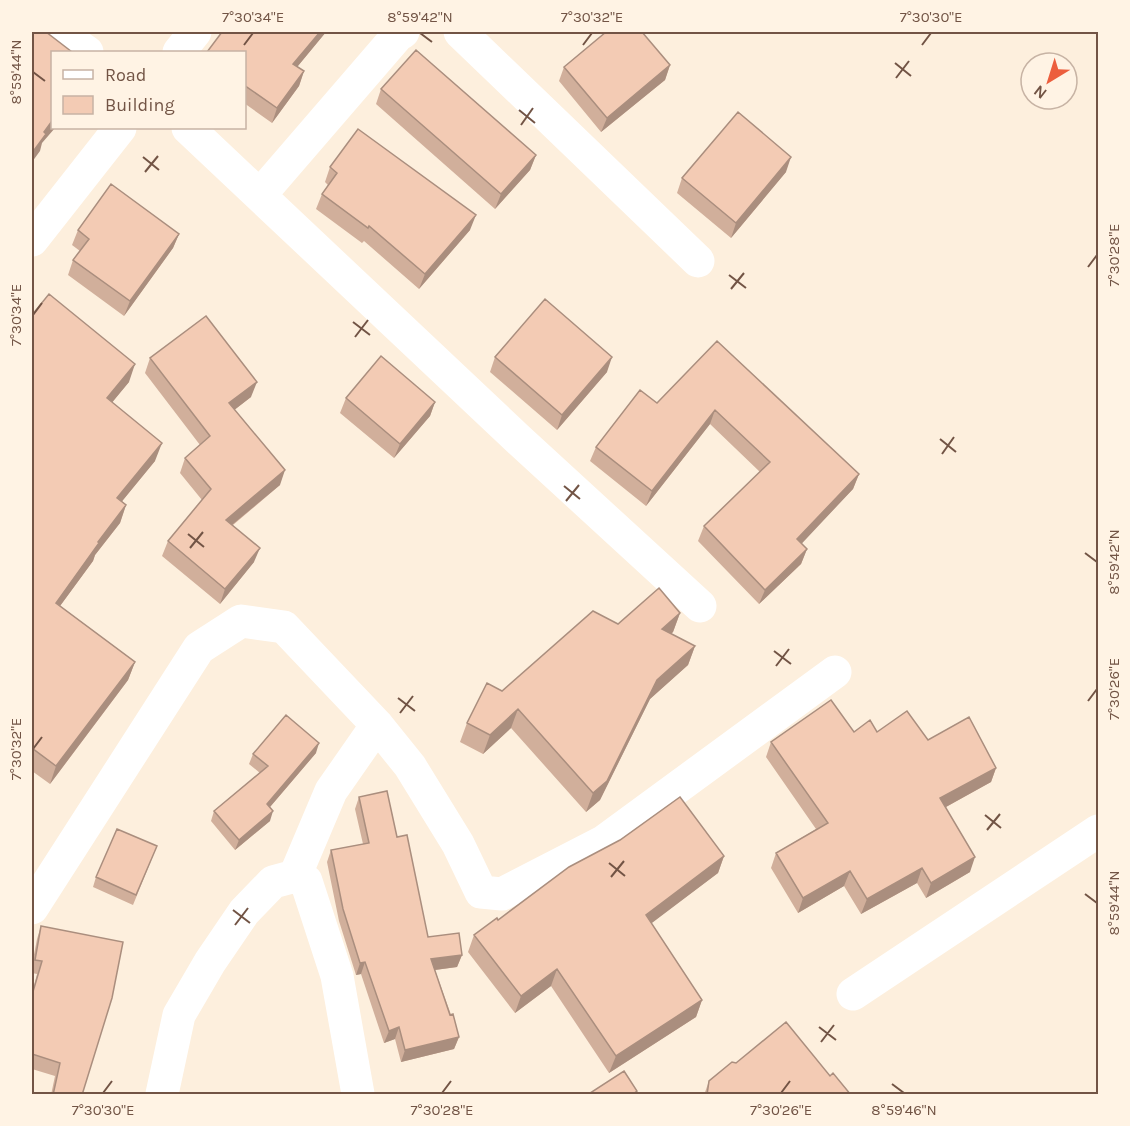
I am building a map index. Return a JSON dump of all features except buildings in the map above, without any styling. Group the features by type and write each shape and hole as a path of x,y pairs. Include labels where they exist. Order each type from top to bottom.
{"street":[{"path":"58,32 86,51"},
{"path":"180,51 195,32"},
{"path":"260,195 403,32"},
{"path":"460,32 698,261"},
{"path":"32,240 119,129"},
{"path":"189,129 519,440 700,606"},
{"path":"32,908 199,648 241,621 284,627 377,725 410,766 458,844 481,892 502,894 603,842 835,672"},
{"path":"295,876 331,790 377,725"},
{"path":"853,994 1098,831"},
{"path":"162,1095 179,1015 210,962 244,912 273,882 295,876 306,881 337,976 358,1095"}]}
